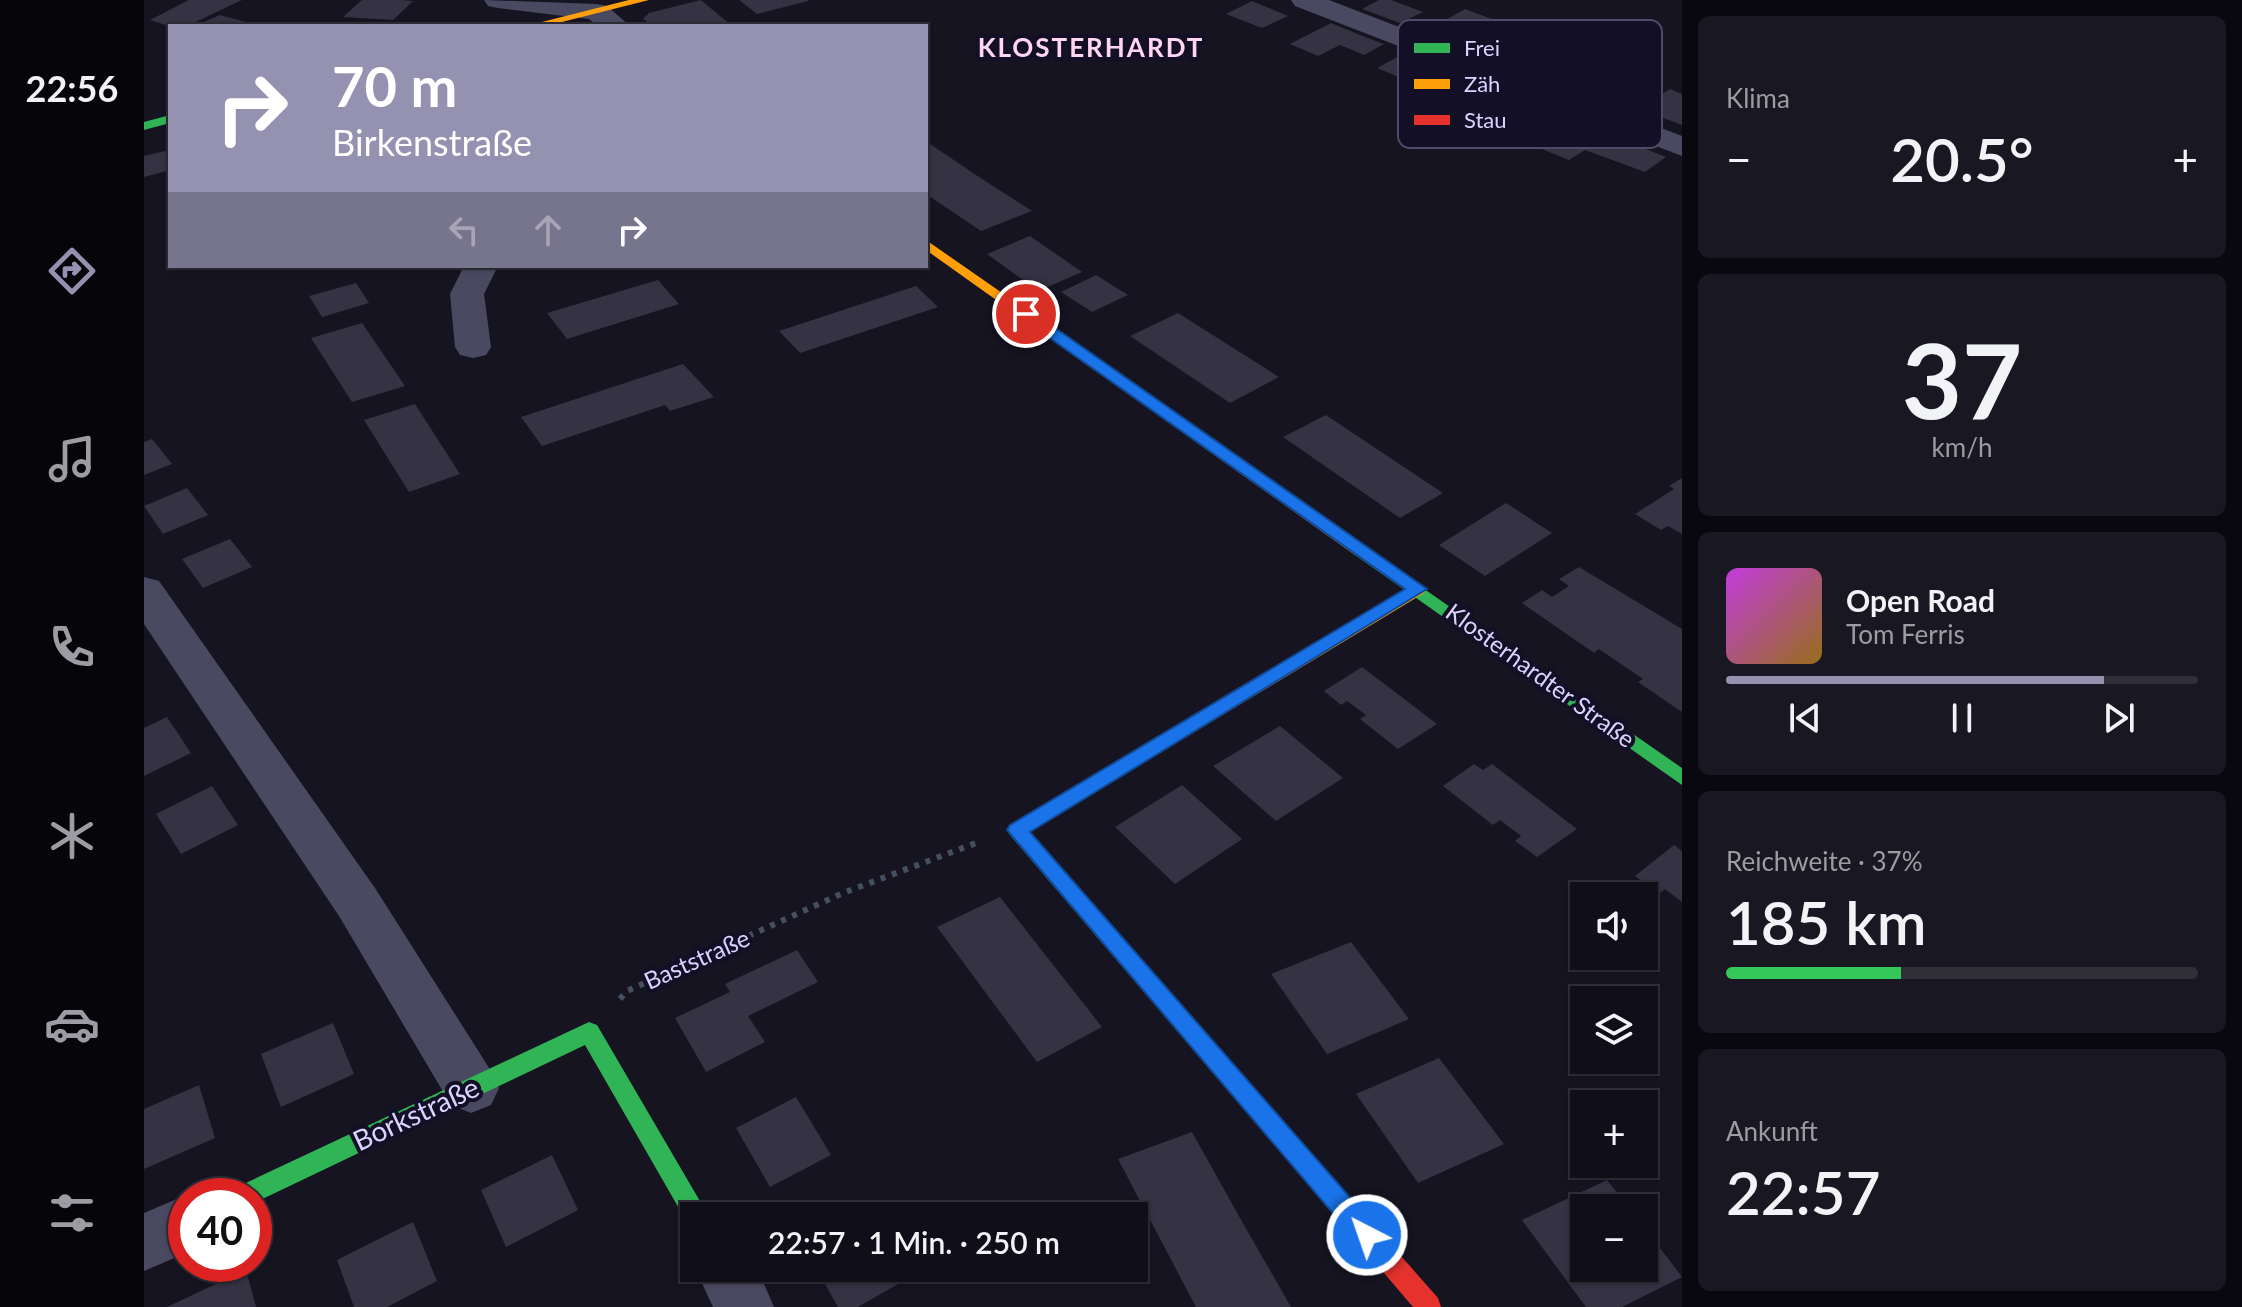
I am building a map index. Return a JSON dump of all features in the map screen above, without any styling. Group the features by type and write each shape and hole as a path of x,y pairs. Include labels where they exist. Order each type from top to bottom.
{"street":[{"path":"498,0 607,19"},
{"path":"553,24 607,19 643,0"},
{"path":"1305,0 1398,36"},
{"path":"144,126 168,120"},
{"path":"1662,139 1682,147"},
{"name":"Klosterhardter Straße","path":"928,245 1682,778"},
{"path":"473,347 467,294 480,268"},
{"path":"1418,589 1017,830 1429,1307"},
{"path":"144,591 357,902 471,1088"},
{"path":"589,1032 688,1202"},
{"name":"Borkstraße","path":"272,1182 589,1032"},
{"path":"144,1243 168,1232"},
{"path":"732,1282 744,1307"}],"path":[{"name":"Baststraße","path":"589,1032 627,991 926,859 1017,830"}],"building":[{"path":"189,0 242,0 191,24 168,26 150,20"},
{"path":"362,0 413,1 393,20 343,17"},
{"path":"701,0 730,24 651,24 643,19 649,13"},
{"path":"739,0 808,0 808,1 757,14"},
{"path":"1379,0 1391,0 1423,12 1398,22 1362,9"},
{"path":"1252,1 1288,16 1262,28 1226,14"},
{"path":"1465,9 1495,20 1446,20"},
{"path":"220,15 253,24 200,24"},
{"path":"1331,23 1384,44 1364,55 1340,45 1318,56 1290,44"},
{"path":"1398,57 1398,77 1377,68"},
{"path":"1670,89 1682,94 1682,125 1662,118 1662,94"},
{"path":"928,145 1032,211 981,231 928,195"},
{"path":"1540,148 1643,148 1666,157 1645,172 1585,150 1569,160"},
{"path":"168,150 168,171 144,177 144,156"},
{"path":"1030,236 1082,272 1038,291 987,254"},
{"path":"1096,275 1128,295 1092,312 1061,292"},
{"path":"658,280 679,304 567,339 547,313"},
{"path":"356,283 369,303 322,317 309,296"},
{"path":"916,286 938,307 800,353 779,331"},
{"path":"1178,313 1279,377 1230,403 1130,336"},
{"path":"362,323 405,386 352,402 311,338"},
{"path":"683,364 714,397 670,411 665,405 542,446 521,417"},
{"path":"415,404 460,474 409,492 364,420"},
{"path":"1326,415 1443,493 1400,518 1283,437"},
{"path":"152,439 172,464 144,475 144,442"},
{"path":"1682,478 1682,534 1668,526 1661,530 1635,514 1674,489 1669,486"},
{"path":"187,488 208,515 163,534 144,506"},
{"path":"1506,503 1552,533 1485,576 1439,545"},
{"path":"230,539 252,567 203,588 182,559"},
{"path":"1579,567 1682,629 1682,712 1638,682 1643,679 1599,649 1594,653 1522,603 1542,590 1552,597 1569,586 1559,579"},
{"path":"1362,667 1437,724 1398,749 1360,719 1366,715 1347,701 1341,705 1324,691"},
{"path":"167,717 191,753 144,776 144,728"},
{"path":"1280,726 1343,778 1276,821 1213,766"},
{"path":"1474,764 1483,770 1492,764 1577,829 1537,857 1515,841 1521,836 1500,820 1493,825 1443,786"},
{"path":"1182,785 1242,839 1175,884 1115,827"},
{"path":"212,786 238,825 181,854 156,814"},
{"path":"1674,845 1682,851 1682,902 1665,889 1658,893 1658,882 1643,882 1635,876"},
{"path":"1000,897 1102,1027 1037,1062 937,927"},
{"path":"1351,942 1409,1019 1327,1054 1271,974"},
{"path":"797,950 818,982 748,1016 765,1042 706,1072 675,1018 730,992 725,984"},
{"path":"333,1023 354,1074 281,1107 261,1054"},
{"path":"1439,1058 1504,1144 1418,1183 1356,1094"},
{"path":"199,1085 215,1138 144,1169 144,1109"},
{"path":"796,1097 831,1155 770,1187 736,1128"},
{"path":"1192,1132 1291,1307 1196,1307 1148,1216 1148,1202 1141,1202 1118,1159"},
{"path":"552,1155 578,1210 506,1247 481,1190"},
{"path":"1607,1180 1618,1194 1577,1194"},
{"path":"1570,1197 1570,1282 1658,1282 1658,1245 1682,1277 1622,1307 1586,1307 1522,1220"},
{"path":"413,1222 437,1281 387,1307 354,1307 337,1260"},
{"path":"220,1282 249,1282 256,1307 167,1307"},
{"path":"824,1282 902,1282 858,1307 838,1307"}],"traffic: fast":[{"path":"144,126 168,120"},
{"path":"1361,551 1682,778"},
{"path":"1075,795 1017,830 1262,1114"},
{"path":"272,1182 589,1032 688,1202"}],"traffic: slow":[{"path":"541,24 643,0"},
{"path":"928,245 1361,551"},
{"path":"1075,795 1418,589"}],"traffic: jam":[{"path":"1262,1114 1429,1307"}],"district":[{"name":"KLOSTERHARDT","path":"1091,48"}],"route":[{"path":"1026,314 1418,589 1017,830 1367,1235"}]}
